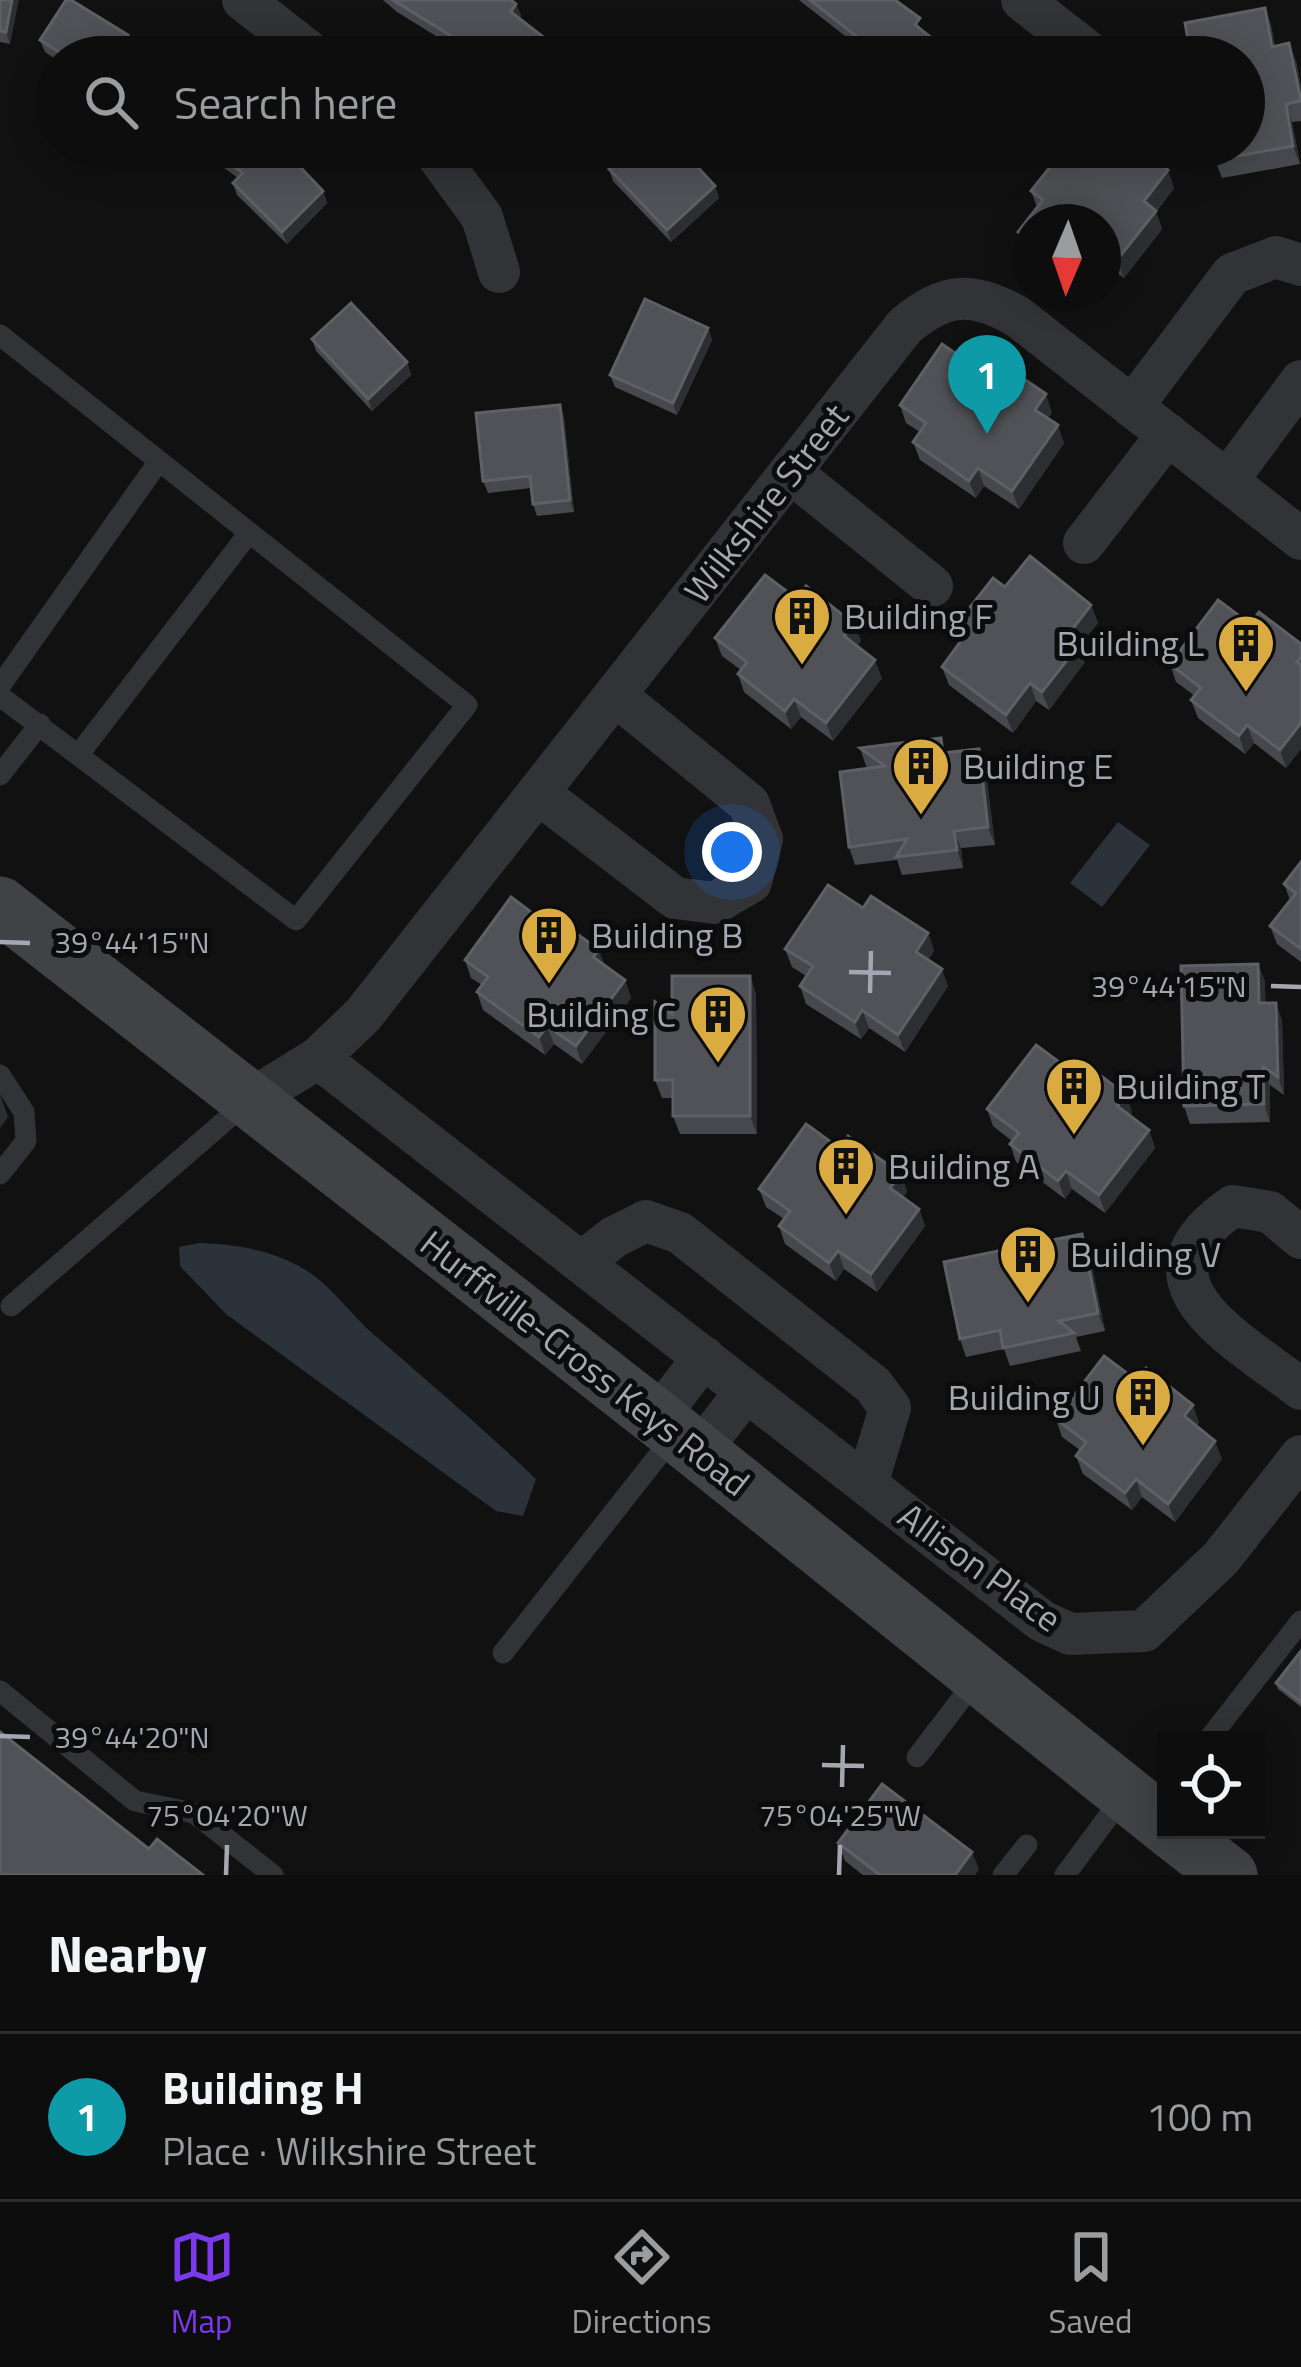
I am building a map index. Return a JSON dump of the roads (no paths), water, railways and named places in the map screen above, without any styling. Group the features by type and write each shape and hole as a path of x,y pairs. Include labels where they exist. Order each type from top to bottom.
{"main road":[{"name":"Hurffville-Cross Keys Road","path":"0,905 978,1677 1156,1812 1228,1875"}],"street":[{"path":"243,0 289,36"},
{"path":"1022,0 1068,36"},
{"path":"447,168 475,205 499,272"},
{"path":"1132,407 1232,274 1276,257 1301,265"},
{"name":"Wilkshire Street","path":"248,1101 318,1058 363,1015 905,326 932,303 962,294 990,301 1018,317 1301,539"},
{"path":"1226,481 1301,381"},
{"path":"1084,543 1168,434"},
{"path":"790,472 932,586"},
{"path":"538,793 675,898 715,903 751,882 762,839 749,804 615,695"},
{"name":"Allison Place","path":"318,1058 1042,1621 1070,1634 1144,1631 1221,1558 1301,1456"},
{"path":"1301,1238 1270,1212 1233,1206 1198,1230 1187,1267 1197,1309 1301,1389"},
{"path":"582,1262 614,1237 646,1221 680,1233 873,1385 890,1408 866,1484"},
{"path":"677,1435 704,1357"},
{"path":"677,1435 746,1390"}],"lane":[{"path":"0,335 157,464 467,705 296,920 0,696"},
{"path":"0,686 157,464"},
{"path":"79,754 249,532"},
{"path":"0,775 40,724"},
{"path":"0,1075 24,1112 26,1141 0,1174"},
{"path":"11,1306 248,1101"},
{"path":"502,1653 677,1435"},
{"path":"1215,1731 1301,1621"},
{"path":"916,1757 978,1677"},
{"path":"0,1691 135,1801 194,1814 273,1875"},
{"path":"1065,1875 1156,1812"},
{"path":"1003,1875 1027,1845"}],"place":[{"name":"Building H","path":"987,434"},
{"name":"Building F","path":"802,667"},
{"name":"Building L","path":"1246,694"},
{"name":"Building E","path":"921,817"},
{"name":"Building B","path":"549,986"},
{"name":"Building C","path":"718,1065"},
{"name":"Building T","path":"1074,1137"},
{"name":"Building A","path":"846,1217"},
{"name":"Building V","path":"1028,1305"},
{"name":"Building U","path":"1143,1448"}]}
